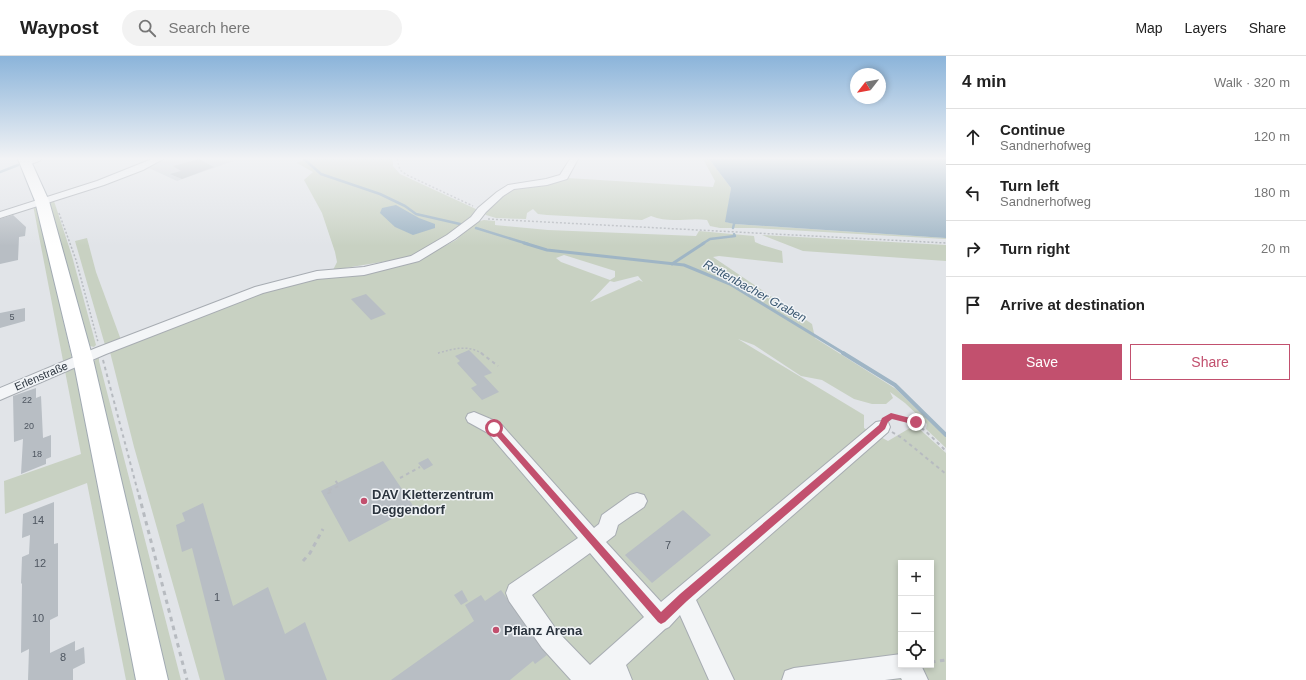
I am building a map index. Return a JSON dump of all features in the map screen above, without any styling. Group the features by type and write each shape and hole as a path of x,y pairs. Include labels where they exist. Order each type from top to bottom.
{"main road":[{"path":"42,188 49,204 94,354 152,680"}],"street":[{"path":"0,215 49,204 88,188"},
{"name":"Erlenstraße","path":"0,394 94,354 259,290 317,275 364,271 415,259 451,238 500,194 509,188"},
{"path":"474,418 494,428 661,619"},
{"path":"637,501 609,521 608,529 517,593 550,640 589,680 617,670 661,619 683,597 882,427"},
{"path":"683,597 722,680"},
{"path":"794,680 907,665 916,680"}],"path":[{"path":"431,188 479,214 946,243"},
{"path":"49,204 76,260 94,354 125,440 187,680"},
{"path":"438,353 469,346 481,352 498,366"},
{"path":"946,451 916,422 891,416 885,420 882,427 902,438 946,474"},
{"path":"400,478 420,467"},
{"path":"331,492 328,493 327,491 339,486 335,480"},
{"path":"303,561 312,553 317,538 323,529"},
{"path":"934,662 946,660"}],"green space":[{"path":"308,188 431,188 478,210 444,239 412,257 333,270 337,262 322,213"},
{"path":"513,188 731,188 726,222 734,224 946,239 754,228 720,228 710,226 707,220 700,219 666,220 651,216 642,220 547,215 538,214 533,209 527,213 526,219 496,218 486,215 485,214"},
{"path":"54,201 72,256 96,345 94,347 86,345 47,202"},
{"path":"33,205 37,206 81,398 139,680 126,680 87,483 5,514 4,481 81,454"},
{"path":"484,220 495,221 495,225 548,230 696,236 699,231 754,236 755,242 782,251 783,263 719,256 713,257 812,324 815,338 896,389 946,437 946,448 926,429 927,424 905,403 890,392 893,398 886,404 872,404 854,399 822,380 801,376 754,345 738,339 864,415 864,428 888,441 915,425 946,453 946,680 200,680 134,447 110,352 260,292 317,278 417,261 456,240 476,222","holes":["564,255 615,271 615,277 610,280 561,262 556,258","638,276 643,282 639,280 590,302 610,281 614,282"]},
{"path":"762,235 946,245 946,261 803,251"},
{"path":"87,238 96,272 121,340 105,345 75,241"},
{"path":"99,358 181,680 167,680 90,366 96,359"}],"water":[{"path":"731,188 946,188 946,238 734,224 725,222"},
{"path":"396,205 419,218 435,224 435,228 413,235 395,227 380,213 382,208"}],"building":[{"path":"13,215 26,227 25,236 19,237 18,260 0,264 0,219"},
{"path":"366,294 386,314 371,320 351,299"},
{"path":"25,308 25,321 0,328 0,313"},
{"path":"469,350 492,373 484,376 499,392 482,400 471,388 477,385 457,363 460,361 455,356"},
{"path":"36,388 36,398 41,396 43,438 51,435 51,457 46,459 46,464 21,474 23,439 14,442 13,396"},
{"path":"428,458 433,465 424,470 418,463"},
{"name":"DAV Kletterzentrum Deggendorf","path":"383,461 414,507 349,542 321,491"},
{"path":"54,502 54,544 58,543 58,616 50,620 50,653 75,641 75,651 84,647 85,663 73,669 73,680 28,680 29,649 21,653 22,583 21,584 22,557 29,554 30,535 22,538 23,514"},
{"path":"203,503 233,606 268,587 285,634 305,622 327,680 225,680 192,548 182,552 176,525 185,521 182,513"},
{"path":"683,510 711,535 652,583 625,555"},
{"path":"462,590 468,601 461,605 454,595"},
{"name":"Pflanz Arena","path":"501,590 547,655 535,664 533,661 510,680 391,680 474,621 465,605 481,595 485,601"}],"waterway":[{"name":"Rettenbacher Graben","path":"363,188 380,194 405,206 416,214 460,224"},
{"path":"733,228 734,224"},
{"name":"Rettenbacher Graben","path":"476,228 528,244"},
{"path":"702,244 710,239 735,236 734,234"},
{"name":"Rettenbacher Graben","path":"524,243 547,250 672,264"},
{"path":"672,264 704,243"},
{"name":"Rettenbacher Graben","path":"672,264 684,265 730,284 845,354"},
{"name":"Rettenbacher Graben","path":"843,353 895,385 946,435"}],"place":[{"name":"DAV Kletterzentrum Deggendorf","path":"364,501"},
{"name":"Pflanz Arena","path":"496,630"}],"route":[{"path":"494,428 661,619 683,597 882,427 885,420 891,416 916,422"}]}
